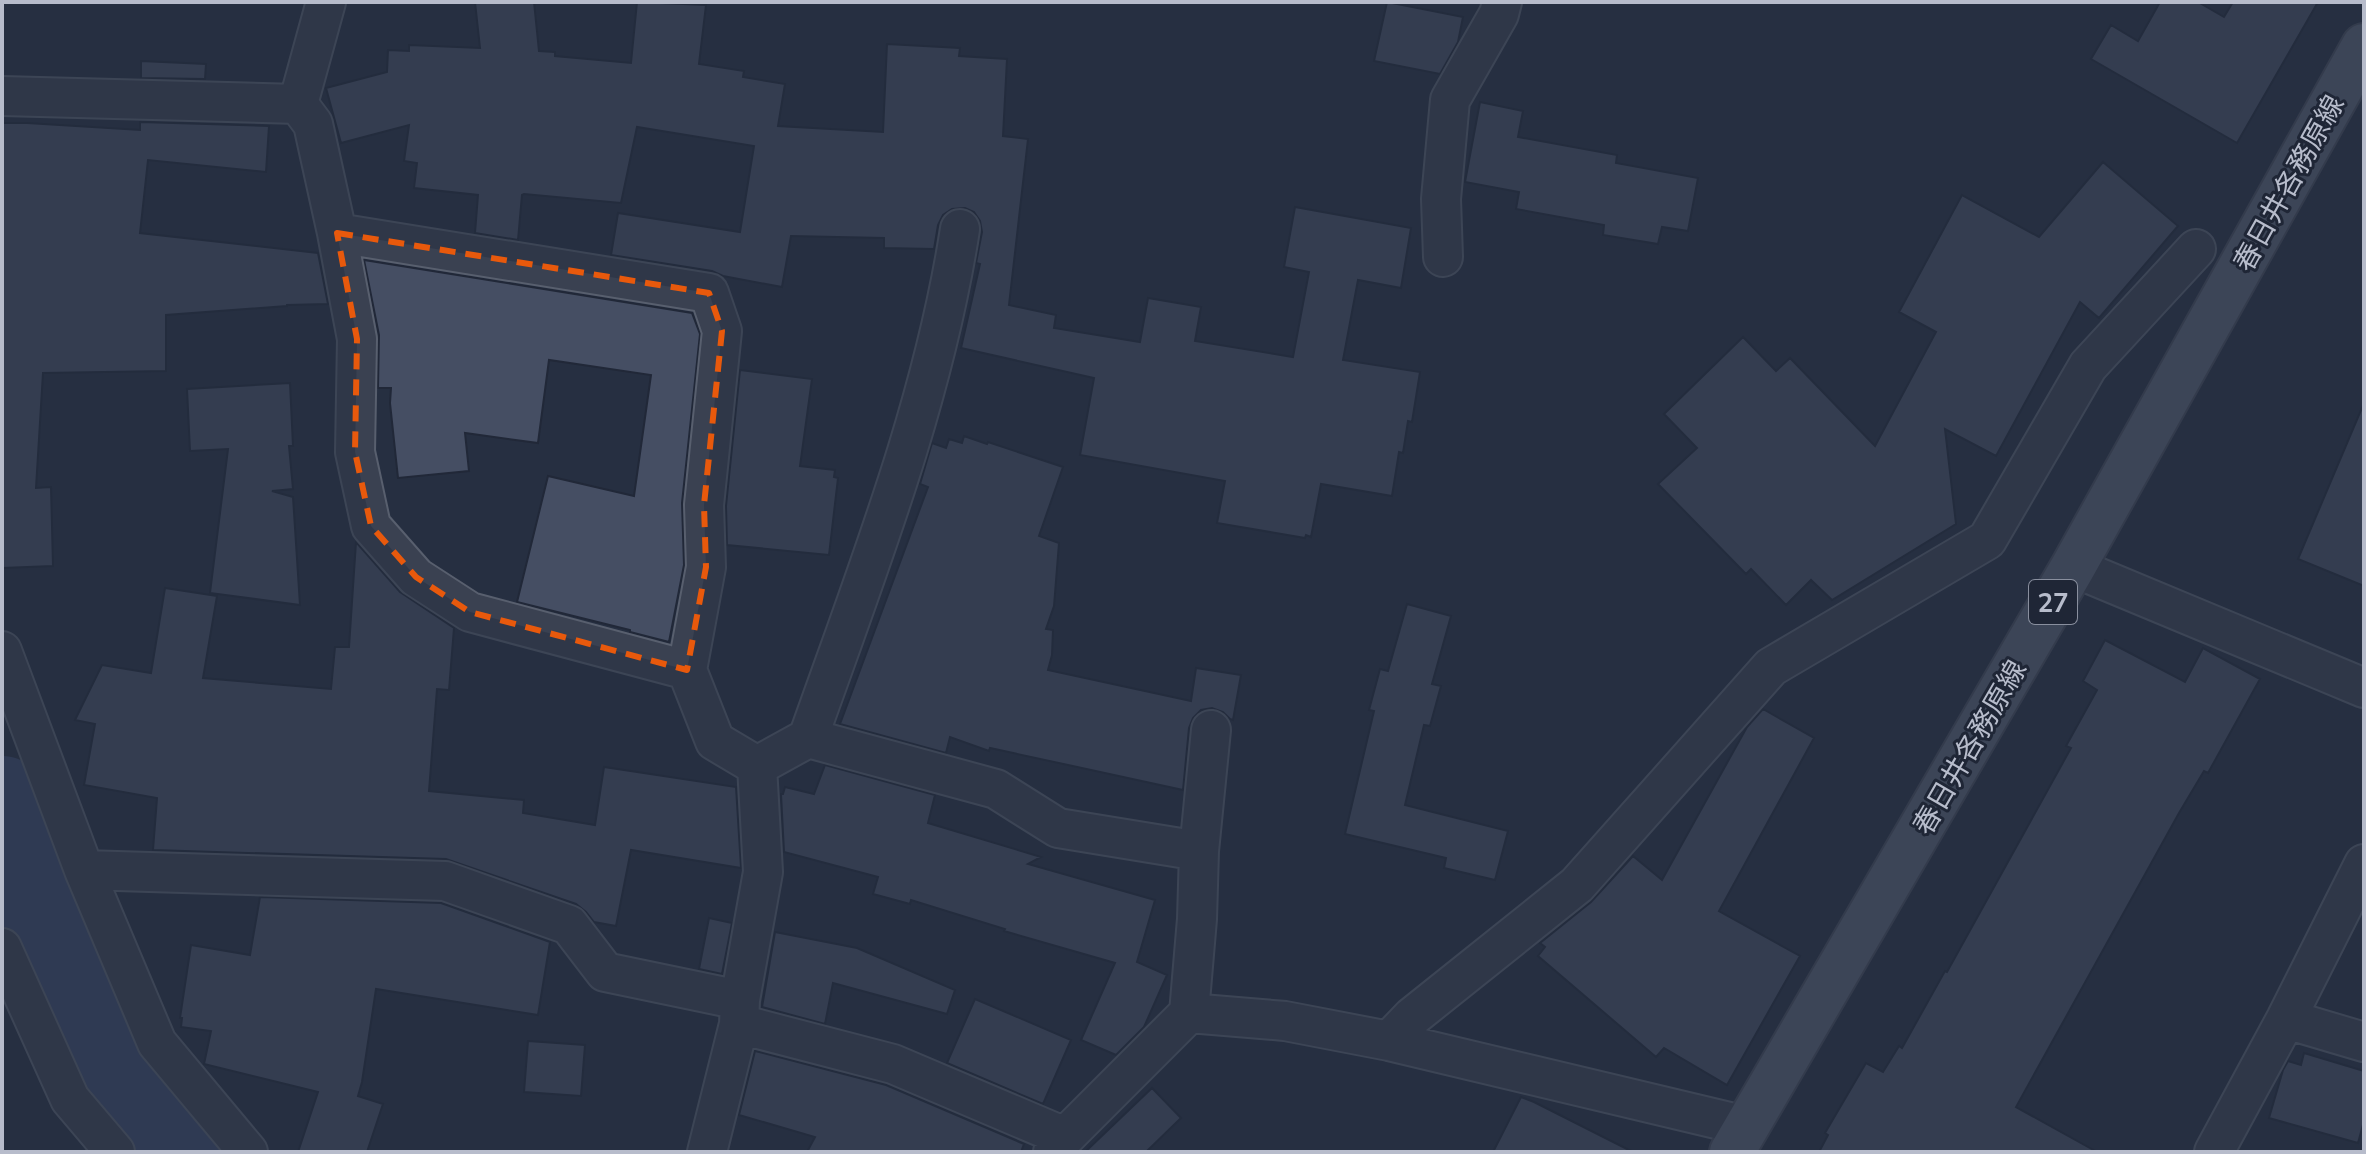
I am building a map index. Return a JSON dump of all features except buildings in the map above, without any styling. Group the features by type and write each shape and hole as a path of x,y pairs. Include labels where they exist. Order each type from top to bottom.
{"main road":[{"name":"春日井各務原線","path":"1739,1139 2073,567 2364,46"}],"street":[{"path":"298,104 326,2"},
{"path":"1443,257 1441,199 1450,100 1499,14 1502,2"},
{"path":"2,96 298,104"},
{"path":"298,104 313,124 357,339 355,452 371,526 416,577 470,612 687,670"},
{"path":"757,766 808,738 898,482 950,291 960,229"},
{"path":"337,233 709,293 722,331 704,505 706,567 687,670 715,741 757,766"},
{"path":"1389,1041 1412,1017 1577,885 1771,667 1987,540 2088,366 2196,249"},
{"path":"2073,567 2364,688"},
{"path":"2,651 84,870 157,1043 248,1152"},
{"path":"84,870 445,881 569,925 605,972 739,1012 893,1064 1059,1144 1189,1013 1199,851 1211,730"},
{"path":"808,738 996,789 1058,828 1199,851"},
{"path":"707,1152 739,1012 763,872 757,766"},
{"path":"2214,1152 2286,1019 2364,864"},
{"path":"2,948 70,1099 115,1152"},
{"path":"1189,1013 1285,1021 1389,1041 1739,1139"},
{"path":"2286,1019 2364,1042"}],"highlighted area":[{"path":"337,233 709,293 722,331 704,505 706,567 687,670 470,612 416,577 371,526 355,452 357,339"}],"waterway":[{"path":"2,801 37,897 117,1063 185,1152"}]}
